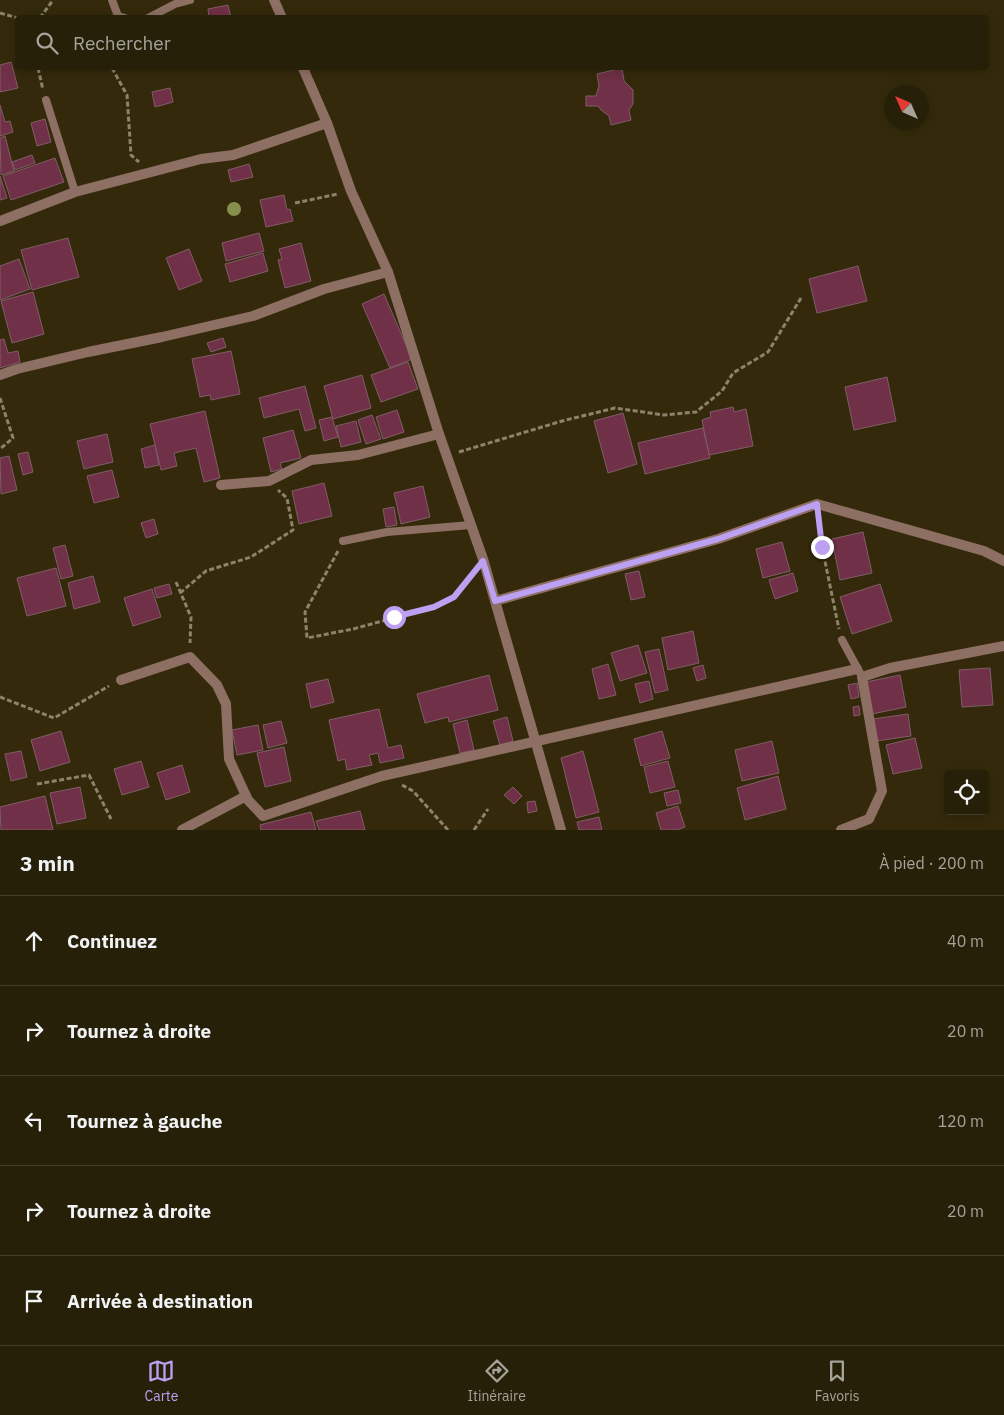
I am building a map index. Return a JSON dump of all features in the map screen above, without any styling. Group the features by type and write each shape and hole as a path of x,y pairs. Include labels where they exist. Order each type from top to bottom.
{"street":[{"path":"274,0 281,15"},
{"path":"304,70 327,123 351,191 388,272 439,434 483,561 561,830"},
{"path":"0,221 75,192 200,159 233,154 327,123"},
{"path":"0,375 17,368 253,316 324,289 388,272"},
{"path":"221,485 269,481 311,460 358,454 439,434"},
{"path":"495,601 718,539 817,504 984,551 1004,561"},
{"path":"121,680 190,657 217,685 226,704 229,759 248,800 263,816 391,774 536,741 860,673 1004,646"},
{"path":"841,830 869,819 882,791 860,673"},
{"path":"182,830 246,796"}],"lane":[{"path":"112,0 118,15"},
{"path":"154,15 175,4 190,0"},
{"path":"46,100 75,192"},
{"path":"343,541 388,532 471,525"},
{"path":"842,640 860,673"}],"path":[{"path":"42,15 53,0"},
{"path":"0,13 15,17"},
{"path":"38,70 46,100"},
{"path":"113,70 126,95 131,155 150,172"},
{"path":"295,203 351,191"},
{"path":"447,456 615,408 664,415 696,412 722,391 733,373 768,352 801,298"},
{"path":"0,398 13,438 0,449"},
{"path":"180,593 206,571 251,557 293,530 287,498 269,481"},
{"path":"817,504 822,547 842,640"},
{"path":"343,541 305,612 307,638 353,629 434,607 454,597 483,561"},
{"path":"176,582 191,617 190,657"},
{"path":"0,697 54,718 121,680"},
{"path":"391,774 398,782 413,791 448,830"},
{"path":"37,784 89,775 111,819"},
{"path":"474,830 488,809"}],"building":[{"path":"228,5 230,15 209,15 208,9"},
{"path":"11,62 18,88 0,92 0,65"},
{"path":"622,70 624,81 633,90 633,104 629,110 631,120 611,125 609,116 598,106 586,106 586,96 596,96 599,86 597,74"},
{"path":"170,88 173,102 155,107 152,92"},
{"path":"0,105 5,122 10,121 13,132 0,136"},
{"path":"45,119 51,142 37,146 31,123"},
{"path":"5,136 14,171 1,175 0,138"},
{"path":"32,155 35,163 15,170 12,162"},
{"path":"55,158 64,182 11,200 3,176"},
{"path":"249,164 253,177 231,182 228,170"},
{"path":"0,176 7,198 0,200"},
{"path":"284,195 287,210 290,209 293,221 266,227 260,200"},
{"path":"259,233 264,251 226,261 222,243"},
{"path":"68,238 79,277 32,290 21,250"},
{"path":"301,243 311,281 285,288 278,260 282,259 279,249"},
{"path":"189,249 202,281 179,290 166,258"},
{"path":"263,253 268,271 230,282 225,264"},
{"path":"19,259 30,289 0,300 0,266"},
{"path":"858,266 867,301 817,313 809,279"},
{"path":"33,292 44,334 12,343 1,301"},
{"path":"384,294 412,359 390,368 362,304"},
{"path":"223,338 226,347 211,352 207,343"},
{"path":"4,339 8,353 18,351 20,362 0,368 0,340"},
{"path":"231,351 240,394 211,400 210,395 200,397 192,359"},
{"path":"408,362 418,389 381,402 371,375"},
{"path":"362,375 371,408 333,419 324,386"},
{"path":"887,377 896,421 854,430 845,387"},
{"path":"305,386 316,428 305,431 299,409 264,418 259,398"},
{"path":"733,407 734,412 746,409 753,446 709,455 702,420 711,417 710,412"},
{"path":"397,410 404,432 383,439 376,417"},
{"path":"205,411 220,478 204,482 196,448 174,453 177,466 161,470 150,424"},
{"path":"623,413 637,464 608,473 594,421"},
{"path":"372,415 381,439 366,444 358,420"},
{"path":"332,417 338,437 324,441 319,420"},
{"path":"356,421 361,442 341,447 336,426"},
{"path":"703,428 710,458 645,474 638,443"},
{"path":"293,430 301,458 280,463 282,469 271,472 263,438"},
{"path":"107,434 113,462 84,469 77,441"},
{"path":"155,445 159,465 145,468 141,449"},
{"path":"28,452 33,472 23,475 18,454"},
{"path":"9,456 17,490 1,494 0,458"},
{"path":"112,470 119,497 94,503 87,476"},
{"path":"324,483 332,516 299,524 292,491"},
{"path":"423,486 430,517 401,524 394,493"},
{"path":"394,507 397,525 386,527 383,509"},
{"path":"154,519 158,534 146,538 141,523"},
{"path":"863,532 872,573 840,580 832,539"},
{"path":"782,542 790,571 763,578 756,549"},
{"path":"65,545 73,576 61,579 53,548"},
{"path":"56,568 66,606 27,616 17,578"},
{"path":"639,571 645,597 631,600 625,574"},
{"path":"793,573 798,591 775,599 769,580"},
{"path":"93,576 100,602 74,609 68,583"},
{"path":"169,584 172,594 157,598 154,588"},
{"path":"880,584 892,621 852,634 840,597"},
{"path":"152,589 161,617 133,626 124,598"},
{"path":"693,631 699,663 668,670 662,638"},
{"path":"638,645 647,673 620,681 611,653"},
{"path":"659,649 668,690 655,693 645,652"},
{"path":"608,664 616,695 599,699 592,669"},
{"path":"703,665 706,678 697,681 693,668"},
{"path":"990,668 993,705 962,707 959,670"},
{"path":"489,675 498,710 449,722 448,717 425,723 417,694"},
{"path":"900,675 906,707 872,714 866,682"},
{"path":"328,679 334,702 311,708 306,684"},
{"path":"649,681 653,699 640,703 635,684"},
{"path":"857,683 859,697 851,699 848,685"},
{"path":"859,706 860,715 854,716 853,707"},
{"path":"379,709 388,748 401,745 404,758 380,763 378,753 369,755 372,765 347,770 345,759 338,761 329,720"},
{"path":"908,714 911,736 876,741 873,719"},
{"path":"507,717 513,741 500,745 493,721"},
{"path":"467,720 474,750 460,753 453,724"},
{"path":"281,721 287,743 268,748 263,725"},
{"path":"258,725 263,750 237,755 232,730"},
{"path":"61,731 70,762 40,771 31,740"},
{"path":"662,731 670,758 641,766 634,739"},
{"path":"915,738 922,768 893,774 886,745"},
{"path":"772,741 779,773 742,781 735,750"},
{"path":"284,747 291,781 265,787 257,753"},
{"path":"21,751 27,777 11,781 5,754"},
{"path":"583,751 599,812 576,818 561,758"},
{"path":"141,761 149,787 122,795 114,769"},
{"path":"668,761 675,787 650,793 644,767"},
{"path":"182,765 190,792 166,800 157,773"},
{"path":"778,776 786,809 745,820 737,788"},
{"path":"80,787 86,818 57,824 50,793"},
{"path":"513,787 522,796 514,804 504,795"},
{"path":"678,790 681,803 667,806 664,793"},
{"path":"45,796 53,830 1,830 0,807"},
{"path":"535,801 537,811 528,813 527,802"},
{"path":"678,806 685,827 677,830 661,830 656,813"},
{"path":"360,811 365,830 319,830 316,821"},
{"path":"311,812 316,830 261,830 260,825"},
{"path":"599,817 602,830 579,830 577,822"}],"route":[{"path":"394,617 434,607 454,597 483,561 495,601 718,539 817,504 822,547"}]}
